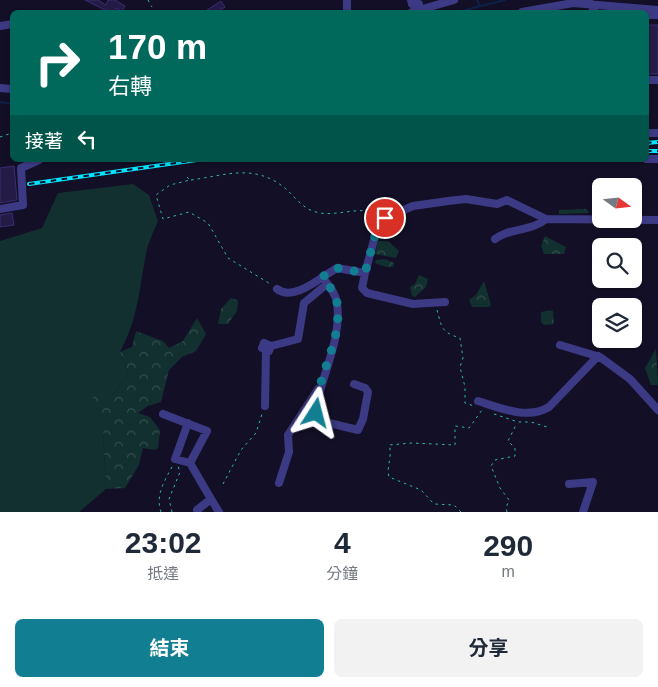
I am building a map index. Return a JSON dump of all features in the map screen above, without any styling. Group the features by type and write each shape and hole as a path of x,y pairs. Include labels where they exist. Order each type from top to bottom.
{"street":[{"path":"411,0 412,4 419,5 451,0"},
{"path":"557,4 560,10"},
{"path":"531,10 557,4 590,4 658,10"},
{"path":"590,4 593,10"},
{"path":"0,209 23,205 20,168 34,162"},
{"path":"445,302 413,304 367,293 362,288 378,225 385,218 412,206 466,199 497,204 507,200 546,219 658,220"},
{"path":"495,239 503,233 534,227 546,219"},
{"path":"265,406 269,349 298,339 304,303 337,268 365,273"},
{"path":"277,289 282,293 293,294 325,280"},
{"path":"325,280 337,303 336,330 333,350 316,406 318,417 327,423 358,430 363,419 368,392 365,388 354,384"},
{"path":"560,345 598,356 630,379 658,410"},
{"path":"478,401 522,413 542,412 598,356"},
{"path":"279,483 289,452 288,435 321,386"},
{"path":"651,402 658,396"},
{"path":"163,414 207,431 190,463"},
{"path":"188,423 176,460 190,463 219,512"},
{"path":"569,484 592,482 583,512"},
{"path":"198,512 197,510 211,499"}],"path":[{"path":"148,0 152,7"},
{"path":"277,289 228,258 208,223 189,212 163,219 156,195 170,185 244,172 263,174 314,212 331,215 365,211 376,213 385,218"},
{"path":"436,304 442,328 447,334 460,338 463,358 460,366 465,387 465,403 482,409 468,428 455,426 455,445 412,443 389,445 391,452 388,474 391,479 421,490 434,504 454,505 461,512"},
{"path":"224,484 241,450 256,433 265,406"},
{"path":"491,413 518,422 531,422 550,428"},
{"path":"507,512 506,508 509,500 500,488 491,466 494,460 515,456 515,448 508,441 518,422"},
{"path":"162,512 158,502 163,483 174,463 177,464 180,472 173,485 169,499 172,512"}],"green space":[{"path":"133,184 149,195 158,221 147,250 131,328 120,352 128,374 108,401 92,401 103,428 106,489 79,512 0,512 0,241 42,228 58,193"},
{"path":"587,209 589,213 559,214 559,210"},
{"path":"545,236 566,247 564,254 544,254 541,246"},
{"path":"378,241 388,241 399,251 396,258 375,254"},
{"path":"385,259 394,263 393,267 386,267 375,263 376,260"},
{"path":"419,275 428,279 426,287 415,297 412,296 410,287 415,284"},
{"path":"484,281 491,305 489,307 472,307 469,300 476,295"},
{"path":"231,298 238,300 237,311 228,324 218,324 221,309"},
{"path":"553,310 554,324 544,325 541,322 541,312"},
{"path":"197,318 206,334 196,351 182,357 169,370 161,402 148,406 138,413 150,417 160,430 158,448 155,450 143,448 139,465 125,488 106,489 103,428 91,402 94,395 108,401 128,374 120,352 132,347 136,331 163,341 169,348 183,341"},
{"path":"656,349 658,385 651,385 645,368"}],"building":[{"path":"85,0 98,0 106,5 108,0 115,0 125,6 123,10 116,8 115,10 105,10"},
{"path":"221,1 225,7 220,10 207,10"},
{"path":"649,25 658,25 658,74 649,74"},
{"path":"14,166 17,200 0,203 0,168"},
{"path":"12,213 14,225 0,227 0,215"}],"waterway":[{"path":"477,0 480,6"},
{"path":"465,10 505,0"},
{"path":"0,102 10,104"}],"railway":[{"path":"649,143 658,142"},
{"path":"649,151 658,151"},
{"path":"29,184 183,162"}],"route":[{"path":"316,413 321,386 333,350 336,330 337,303 333,292 322,277 337,268 365,273 378,225 385,218"}]}
